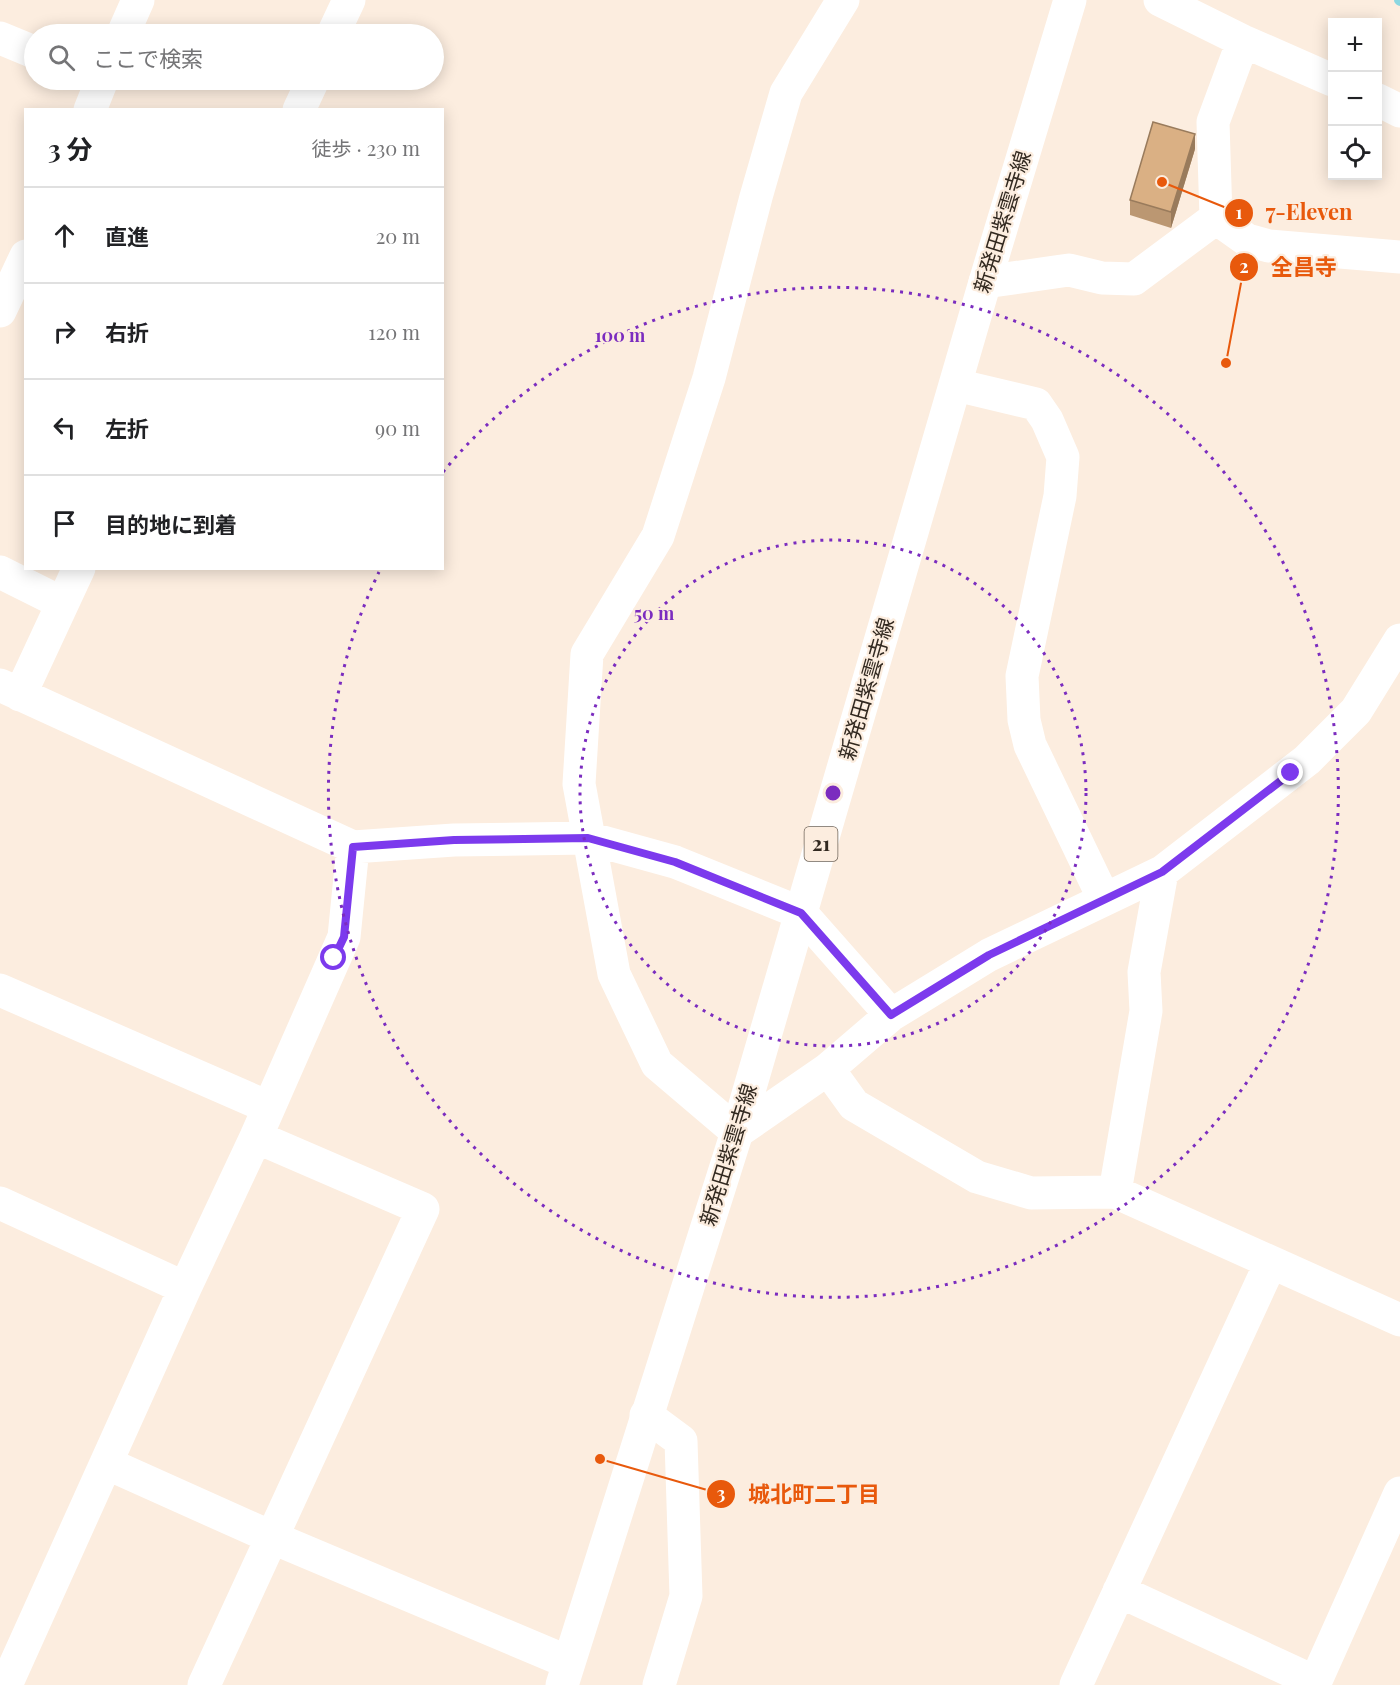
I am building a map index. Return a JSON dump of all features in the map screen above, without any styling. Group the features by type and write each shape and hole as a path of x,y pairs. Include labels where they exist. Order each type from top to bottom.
{"street":[{"path":"127,24 138,0"},
{"path":"338,24 349,0"},
{"path":"843,0 786,93 756,197 709,378 658,536 587,654 579,784 588,838 614,974 657,1064 737,1132 828,1069 891,1015 989,955 1162,872 1307,760 1356,711 1400,640"},
{"name":"新発田紫雲寺線","path":"565,1673 737,1132 985,282 1070,0"},
{"path":"1160,0 1328,78"},
{"path":"0,38 24,48"},
{"path":"1216,218 1213,122 1243,40"},
{"path":"91,108 97,90"},
{"path":"300,108 308,90"},
{"path":"1382,102 1400,111"},
{"path":"985,282 1069,270 1102,278 1134,279 1216,218"},
{"path":"1216,218 1247,240 1269,246 1400,257"},
{"path":"0,311 24,260"},
{"path":"956,385 1036,404 1047,420 1063,457 1060,496 1022,676 1024,720 1030,745 1104,899"},
{"path":"78,570 62,603 10,690 353,847 454,840 588,838 675,862 801,913 891,1015"},
{"path":"0,572 62,603"},
{"path":"6,1685 185,1288 256,1137 344,937 353,847"},
{"path":"1115,1192 1146,1011 1144,972 1162,872"},
{"path":"0,990 268,1107"},
{"path":"828,1069 854,1105 977,1177 1031,1193 1115,1192 1400,1320"},
{"path":"204,1685 423,1209 256,1137"},
{"path":"4,1215 185,1288"},
{"path":"1076,1685 1271,1262"},
{"path":"646,1416 681,1441 686,1596 659,1685"},
{"path":"106,1463 565,1673"},
{"path":"1119,1591 1315,1683 1400,1493"}],"building":[{"path":"1153,122 1195,134 1171,212 1130,200"}],"place":[{"name":"7-Eleven","path":"1162,182"},
{"name":"全昌寺","path":"1226,363"},
{"name":"城北町二丁目","path":"600,1459"}],"route":[{"path":"334,958 344,937 353,847 454,840 588,838 675,862 801,913 891,1015 989,955 1162,872 1291,773"}]}
